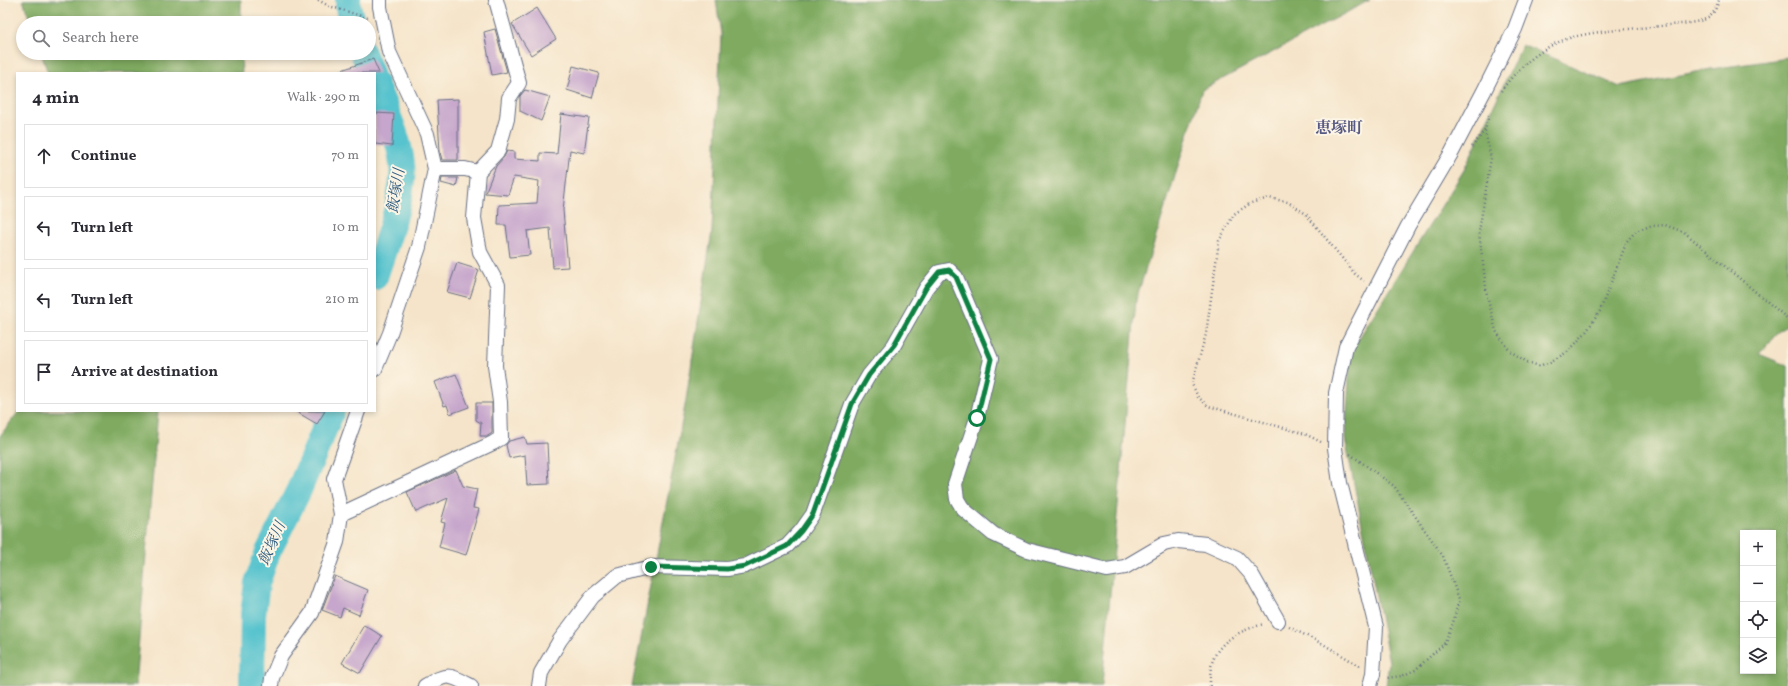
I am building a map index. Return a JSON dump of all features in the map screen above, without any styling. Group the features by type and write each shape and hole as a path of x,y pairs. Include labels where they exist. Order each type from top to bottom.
{"street":[{"path":"376,367 390,333 419,247 435,169 427,134 388,52 380,0"},
{"path":"341,514 501,438 500,402 495,366 498,285 480,252 474,218 478,172 498,151 507,118 509,98 519,83 496,0"},
{"path":"1370,686 1373,674 1376,628 1340,483 1335,448 1336,394 1346,347 1408,226 1452,152 1484,91 1515,29 1526,0"},
{"path":"435,169 465,169 478,172"},
{"path":"539,686 541,673 560,640 593,596 617,576 651,567 727,569 745,566 787,546 801,531 813,514 852,404 869,375 894,345 926,288 939,272 949,270 956,277 991,359 977,418 955,484 957,499 963,509 993,534 1027,550 1107,570 1125,567 1164,544 1178,541 1206,544 1237,558 1252,575 1278,621"},
{"path":"271,686 272,678 281,656 312,613 336,542 341,514 334,479 358,412"},
{"path":"425,686 442,676 453,676 471,686"}],"path":[{"path":"318,0 329,6 361,16"},
{"path":"1500,92 1510,79 1537,54 1562,41 1590,34 1685,23 1708,18 1715,10 1719,0"},
{"path":"376,21 383,23"},
{"path":"1490,111 1485,130 1491,158 1480,232 1487,296 1496,331 1510,350 1527,362 1539,366 1550,362 1569,351 1586,332 1600,311 1627,241 1636,231 1650,226 1665,226 1684,232 1788,319"},
{"path":"1210,686 1211,667 1216,652 1228,640 1245,629 1278,621"}],"green space":[{"path":"23,0 241,0 241,16 29,16"},
{"path":"716,0 1370,0 1202,90 1136,300 1102,686 632,686 686,400 712,231 721,34"},
{"path":"1522,45 1620,87 1711,69 1788,58 1788,325 1780,330 1759,354 1788,366 1788,659 1784,686 1386,686 1389,662 1345,438 1351,351 1464,170"},
{"path":"43,60 241,60 242,72 48,72"},
{"path":"18,412 158,412 135,686 0,686 0,436"}],"building":[{"path":"537,8 556,39 531,55 512,24"},
{"path":"495,29 507,72 492,75 484,32"},
{"path":"373,60 379,73 339,72"},
{"path":"573,66 599,73 592,98 567,90"},
{"path":"525,90 550,97 541,121 520,111 520,96"},
{"path":"458,99 458,160 442,160 440,152 437,100"},
{"path":"376,113 394,114 392,146 376,144"},
{"path":"561,114 589,118 584,153 570,150 563,210 568,267 553,268 550,228 527,231 530,255 510,257 506,225 498,225 499,205 537,203 539,181 514,177 508,195 485,193 496,166 507,151 514,152 514,159 540,161 540,153 557,154"},
{"path":"442,178 458,178 456,187 441,183"},
{"path":"457,263 479,270 470,298 447,292"},
{"path":"456,374 469,407 450,414 447,405 444,406 435,382"},
{"path":"476,403 492,403 492,433 488,436 480,436 481,423 476,420"},
{"path":"297,412 324,412 317,424"},
{"path":"525,437 527,444 547,443 549,484 527,485 525,455 509,458 506,445 509,441"},
{"path":"456,470 463,486 477,489 473,508 479,509 466,555 439,547 445,523 441,522 448,498 416,512 407,492"},
{"path":"335,576 368,590 359,615 343,608 340,617 322,610"},
{"path":"364,625 382,636 360,673 342,663"}],"waterway":[{"name":"飯塚川","path":"348,0 350,16"},
{"name":"飯塚川","path":"366,60 371,72"},
{"name":"飯塚川","path":"376,86 398,143 402,164 401,190 398,205 376,274"},
{"name":"飯塚川","path":"252,686 253,614 257,583 268,552 299,490 332,412"}],"district":[{"name":"恵塚町","path":"1339,129"}],"route":[{"path":"651,567 727,569 745,566 787,546 801,531 813,514 852,404 869,375 894,345 926,288 939,272 949,270 956,277 991,359 977,418"}]}
